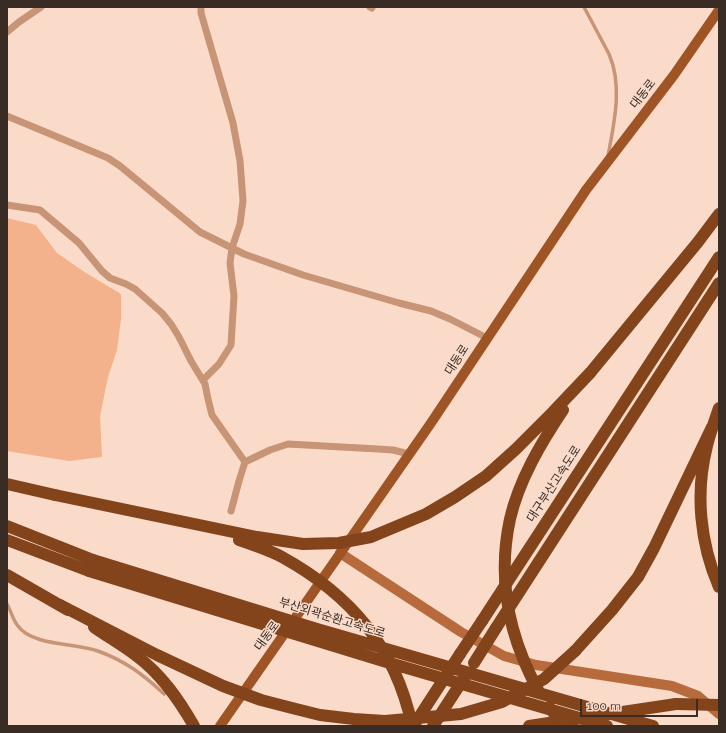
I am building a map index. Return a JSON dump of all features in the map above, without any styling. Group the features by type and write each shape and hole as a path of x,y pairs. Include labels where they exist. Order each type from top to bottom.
{"highway":[{"path":"99,505 257,537 303,544 339,543 371,537 426,514 486,476 527,439 590,373 698,242 719,214"},
{"name":"대구부산고속도로","path":"413,726 719,257"},
{"path":"433,726 719,283"},
{"path":"564,726 542,698 531,677 520,651 511,623 506,594 506,541 510,519 528,470 542,443 590,373"},
{"path":"719,408 706,446 700,488 703,536 719,587"},
{"path":"7,575 41,595 157,655 223,686 261,700 320,715 354,719 385,721 461,714 502,702 544,679 575,651 612,610 638,577 654,548 712,427"},
{"path":"7,484 226,535 281,556 313,576 339,596 356,613 374,635 393,669 413,726"},
{"name":"부산외곽순환고속도로","path":"7,526 91,565 393,664 607,726"},
{"name":"부산외곽순환고속도로","path":"7,540 653,726"},
{"path":"60,605 139,657 154,671 181,702 194,726"},
{"path":"529,726 676,704 719,705"}],"main road":[{"name":"대동로","path":"220,726 409,454 586,190 674,75 719,10"}],"street":[{"path":"7,32 41,7"},
{"path":"201,7 201,13 233,123 240,161 243,201 240,224 232,248 230,263 230,273 234,296 231,345 219,364 203,380"},
{"path":"7,116 108,158 120,166 200,232 232,248 303,275 431,311 487,338"},
{"path":"7,205 40,210 79,243 102,271 110,278 135,289 162,313 179,337 191,362 203,380 212,415 245,462"},
{"path":"232,511 238,481 245,462 270,450 288,444 393,450 409,454"},
{"path":"340,553 461,632 504,656 536,665 672,686 698,696 719,714"}],"lane":[{"path":"584,7 609,54 612,61 615,78 617,94 606,163"},
{"path":"7,604 18,626 28,634 52,643 87,648 114,658 131,666 146,676 164,694"}],"shaded area":[{"path":"7,218 36,225 57,253 121,294 121,319 117,350 108,377 100,416 102,457 69,461 7,451"}]}
